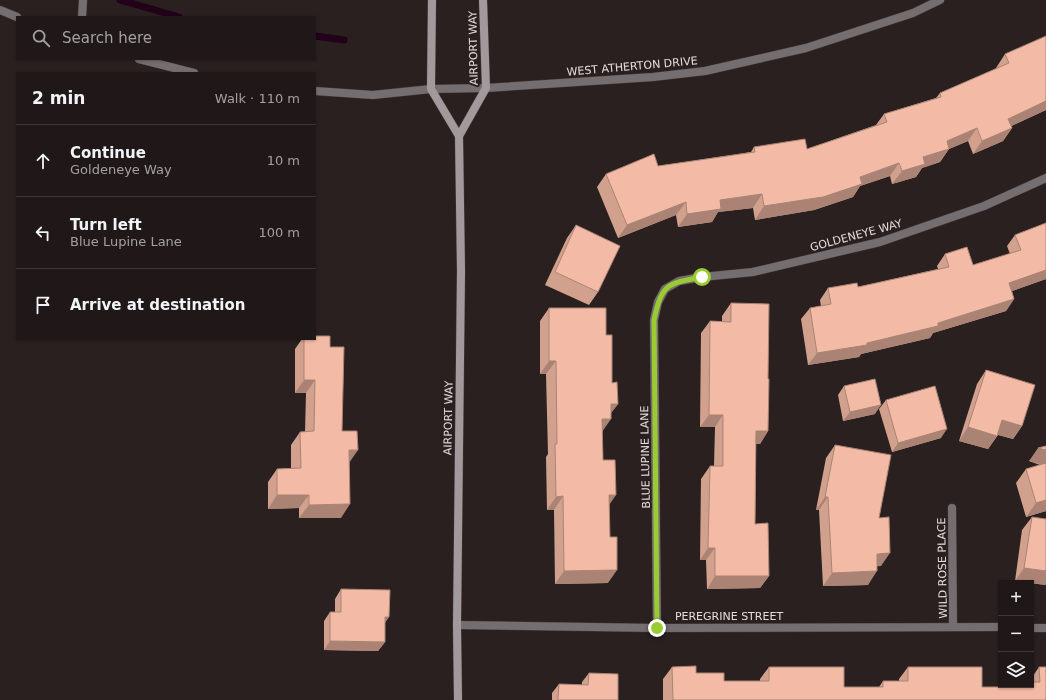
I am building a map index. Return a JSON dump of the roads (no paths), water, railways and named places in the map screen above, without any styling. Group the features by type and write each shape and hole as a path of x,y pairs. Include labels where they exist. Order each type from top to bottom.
{"main road":[{"path":"431,89 432,0"},
{"name":"AIRPORT WAY","path":"459,136 486,88 483,0"},
{"name":"AIRPORT WAY","path":"431,89 459,136 461,277 457,625 458,700"}],"street":[{"path":"82,16 83,0"},
{"name":"WEST ATHERTON DRIVE","path":"316,91 373,95 431,89 486,88 653,78 705,71 806,48 913,13 940,0"},
{"path":"0,10 16,17"},
{"path":"143,60 190,72"},
{"name":"GOLDENEYE WAY","path":"665,289 679,282 702,277 753,272 880,242 984,206 1046,178"},
{"name":"BLUE LUPINE LANE","path":"657,628 654,320 658,302 665,289"},
{"name":"WILD ROSE PLACE","path":"952,508 954,627"},
{"name":"PEREGRINE STREET","path":"457,625 657,628 998,627"},
{"path":"1034,628 1046,628"}],"waterway":[{"path":"120,0 176,16"},
{"path":"316,36 344,40"}]}
